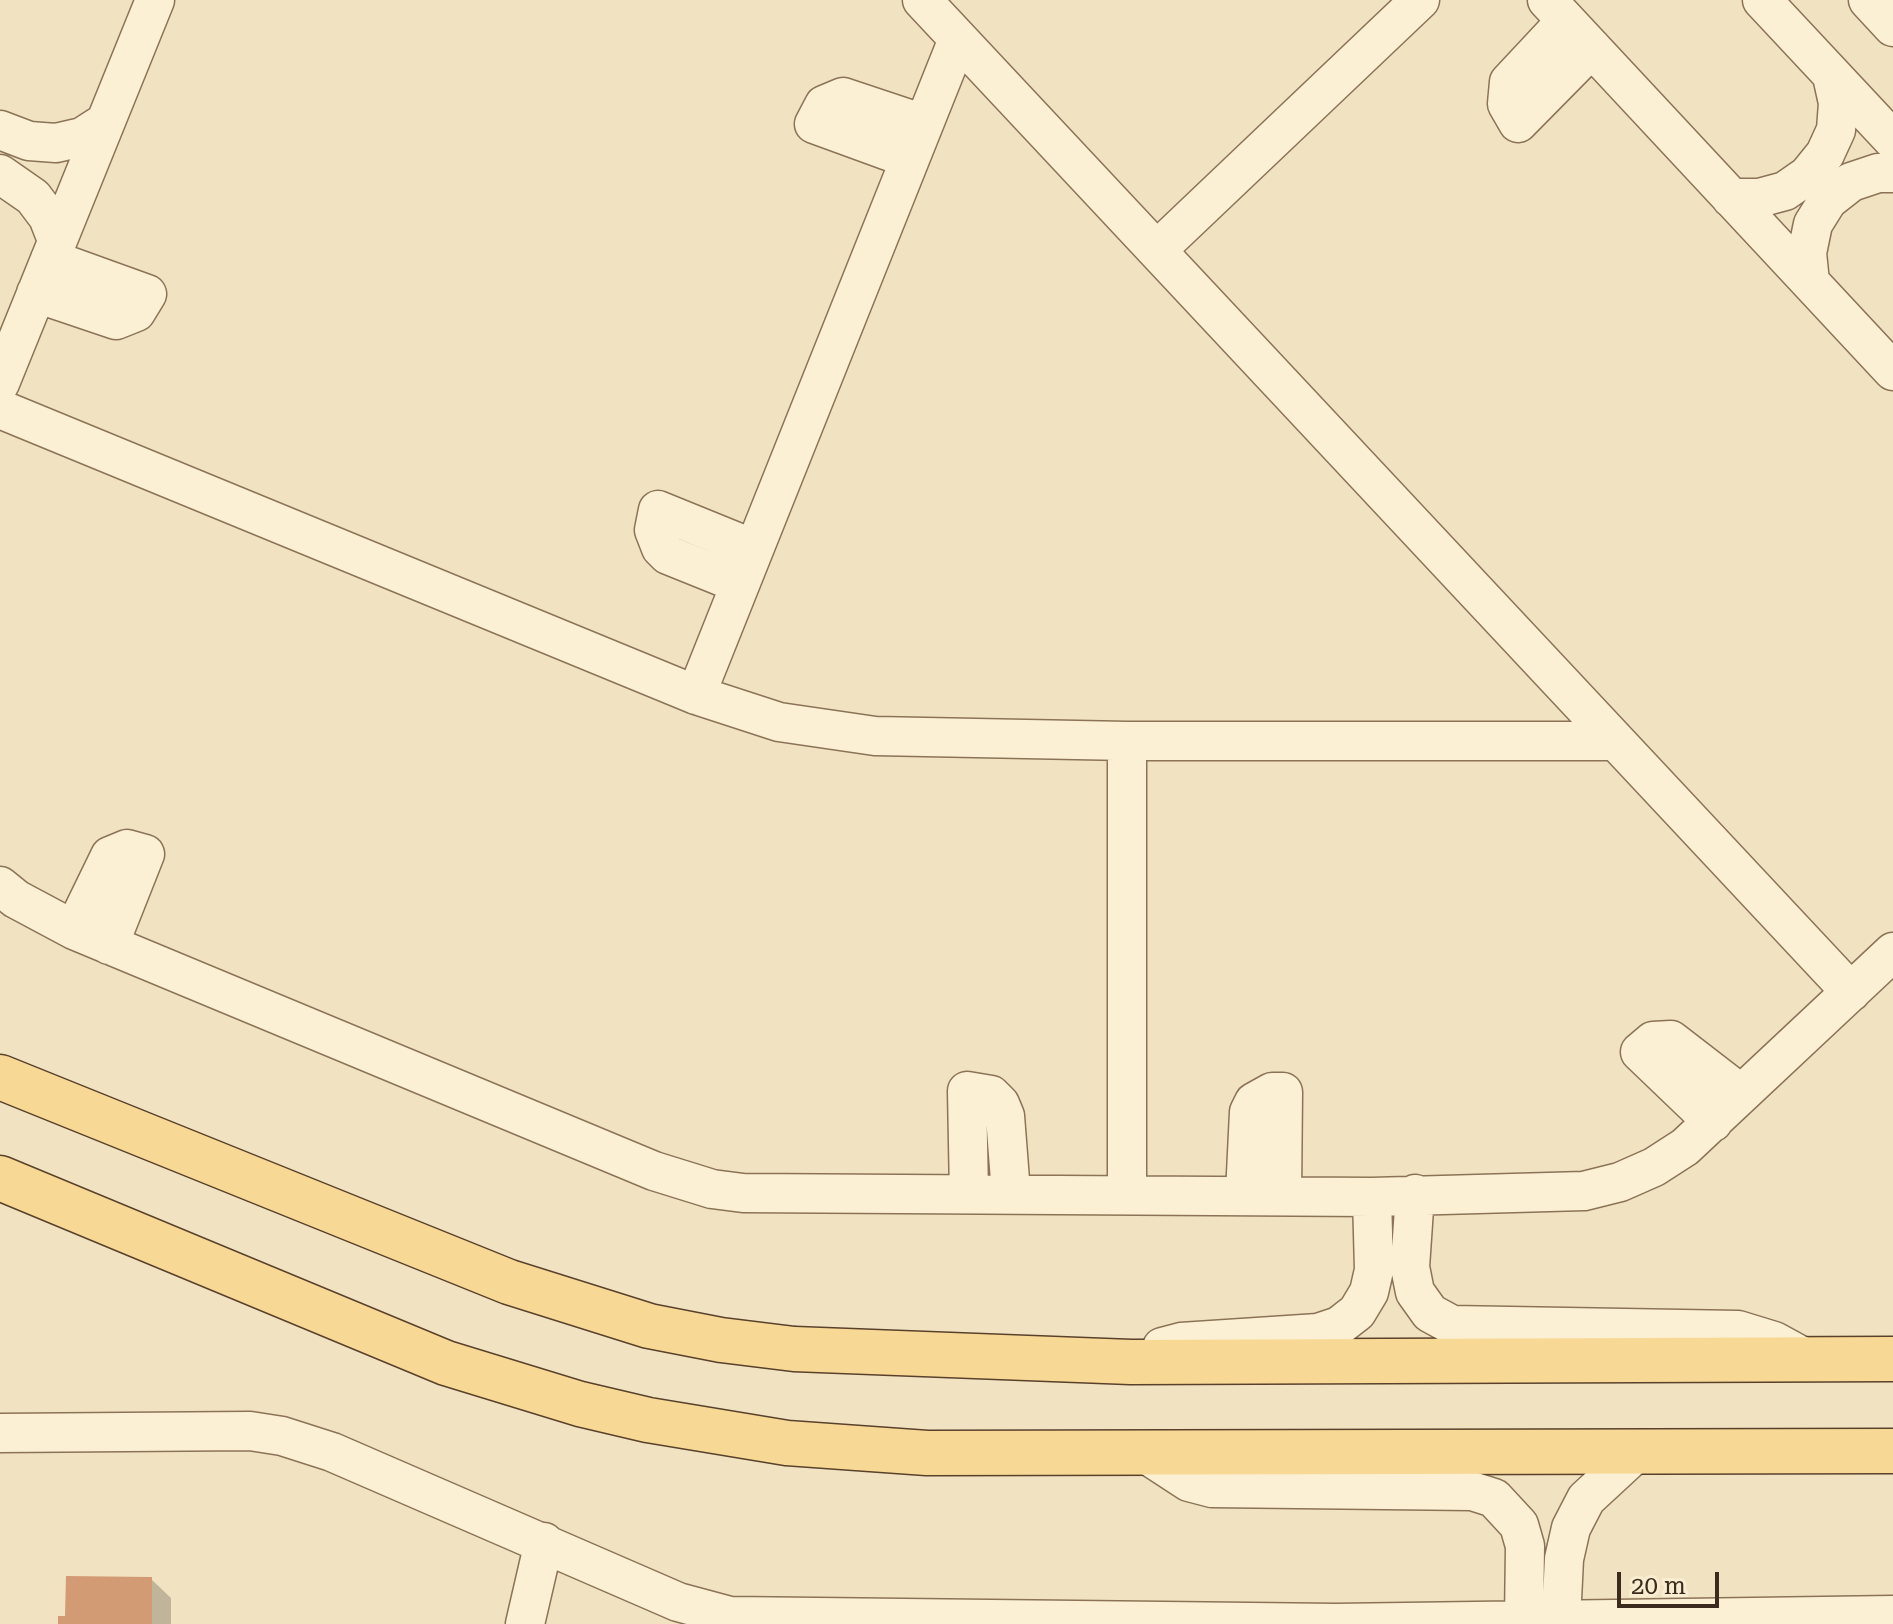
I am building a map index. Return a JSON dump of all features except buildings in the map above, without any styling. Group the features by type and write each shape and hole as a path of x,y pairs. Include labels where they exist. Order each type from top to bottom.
{"main road":[{"path":"0,1077 509,1282 649,1326 794,1349 1131,1362 1893,1359"},
{"path":"0,1178 446,1363 621,1414 787,1443 856,1450 1893,1451"}],"street":[{"path":"0,383 155,0"},
{"path":"922,0 1851,992"},
{"path":"1157,250 1420,0"},
{"path":"1762,0 1893,140"},
{"path":"1868,0 1893,27"},
{"path":"1592,48 1518,123 1507,104 1509,82 1557,10 1893,371"},
{"path":"696,695 958,39"},
{"path":"1731,198 1759,198 1785,191 1808,175 1825,154 1836,130 1838,103 1832,76"},
{"path":"910,159 814,124 824,105 843,97 924,124"},
{"path":"0,130 29,141 56,143 82,137 104,123"},
{"path":"1810,282 1807,253 1813,224 1828,200 1851,182 1878,173 1893,173"},
{"path":"0,174 33,197 48,217 48,264"},
{"path":"0,409 696,695 779,722 875,736 1127,741 1615,741"},
{"path":"740,584 668,555 661,548 654,530 658,510 754,549"},
{"path":"1127,741 1127,1194"},
{"path":"74,930 110,856 127,849 145,854 109,945"},
{"path":"0,886 16,899 74,930 654,1171 712,1189 743,1193 1282,1194 1372,1197 1584,1191 1620,1182 1654,1167 1713,1122 1893,952"},
{"path":"1713,1122 1640,1052 1646,1045 1653,1041 1671,1040 1741,1094"},
{"path":"969,1194 967,1091 991,1095 1005,1116 1011,1193"},
{"path":"1245,1194 1249,1112 1254,1102 1272,1092 1283,1092 1282,1194"},
{"path":"1415,1194 1410,1267 1415,1292 1430,1313 1452,1325 1738,1330 1774,1341 1807,1359"},
{"path":"1131,1362 1155,1349 1181,1342 1318,1333 1339,1326 1357,1312 1369,1292 1374,1270 1372,1197"},
{"path":"0,1433 250,1431 282,1436 332,1452 678,1602 730,1616 1336,1623 1893,1615"},
{"path":"1543,1620 1571,1528 1586,1499 1639,1450"},
{"path":"1143,1452 1189,1482 1212,1488 1472,1491 1494,1498 1519,1525 1543,1620"},
{"path":"525,1624 544,1542"}]}
